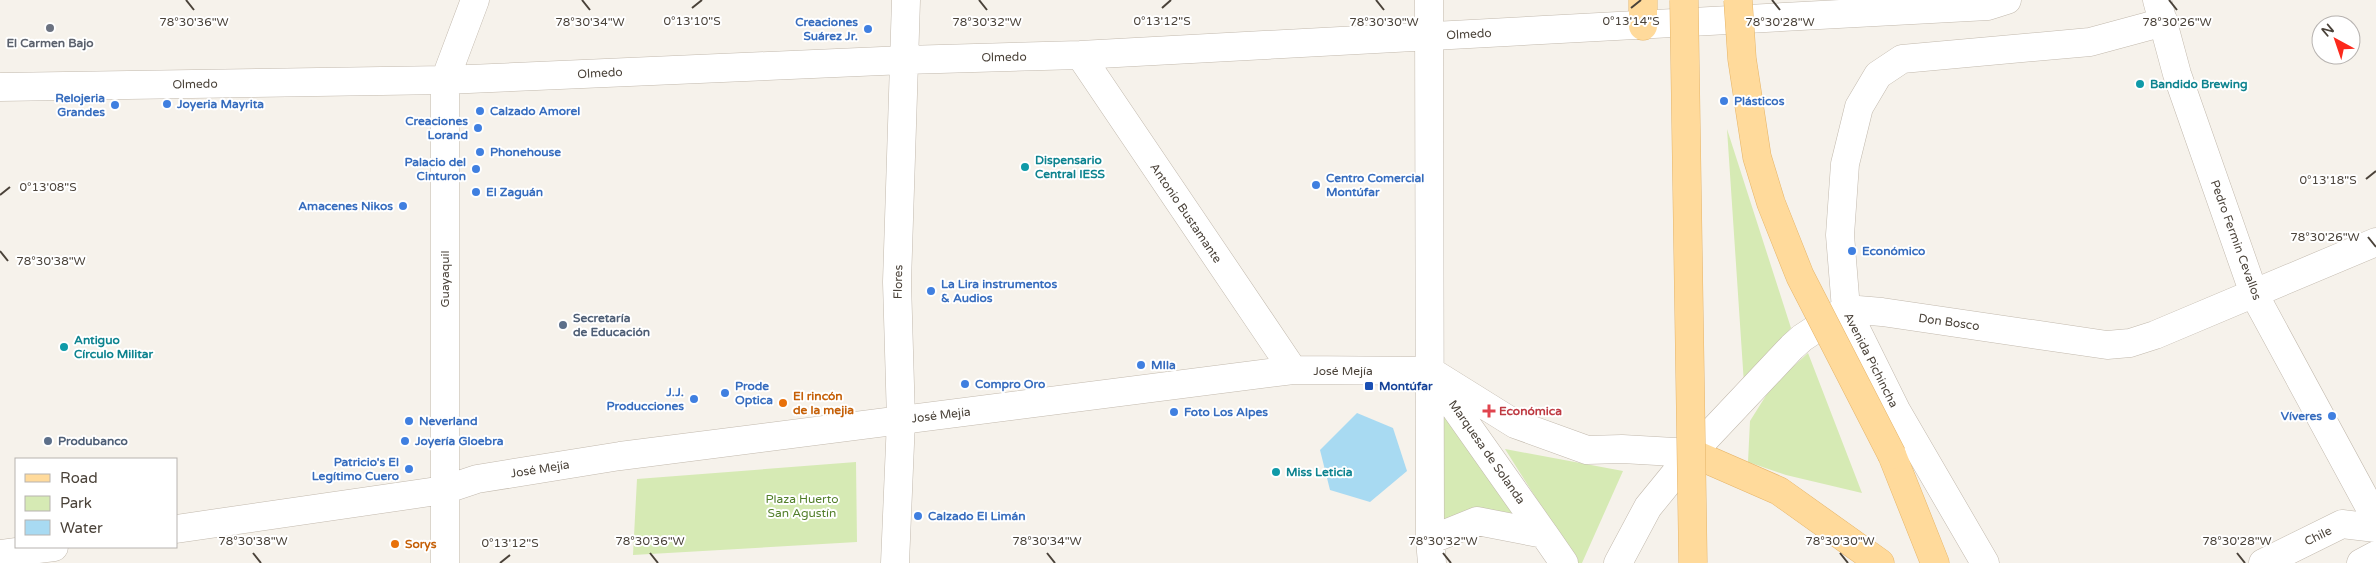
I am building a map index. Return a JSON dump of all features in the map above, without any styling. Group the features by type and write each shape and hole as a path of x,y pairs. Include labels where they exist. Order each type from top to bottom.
{"main road":[{"path":"1684,0 1693,563"},
{"name":"Avenida Pichincha","path":"1738,0 1742,59 1757,157 1771,203 1800,276 1892,455 1936,563"},
{"path":"1692,453 1779,491 1880,563"}],"street":[{"name":"Guayaquil","path":"445,563 445,80 474,0"},
{"name":"Flores","path":"895,563 901,420 897,282 906,0"},
{"path":"1429,0 1431,551"},
{"name":"Olmedo","path":"0,87 445,80 905,60 1080,55 1429,35 1643,13 1988,6 2007,0"},
{"name":"Pedro Fermin Cevallos","path":"2161,11 2177,74 2254,294 2376,519"},
{"name":"Avenida Pichincha","path":"1985,563 1896,410 1846,310 1840,236 1845,164 1859,107 1878,75 1902,59 2090,42 2161,11"},
{"name":"Antonio Bustamante","path":"1080,55 1293,370"},
{"name":"Don Bosco","path":"1846,310 1882,312 2107,345 2130,343 2155,335 2376,242"},
{"path":"1618,563 1648,507 1692,453 1802,338 1846,310"},
{"name":"José Mejía","path":"178,529 444,490 477,479 620,456 1293,370 1430,371"},
{"path":"1430,371 1515,424 1587,450 1622,448 1692,453"},
{"name":"Marquesa de Solanda","path":"1430,371 1564,563"},
{"path":"1431,551 1477,521 1544,534"},
{"name":"Chile","path":"2263,563 2342,524 2376,528"},
{"path":"0,554 46,548"},
{"path":"2361,563 2376,555"}],"green space":[{"path":"1727,129 1791,328 1744,384"},
{"path":"1808,353 1862,493 1786,475 1748,462 1750,421 1772,386"},
{"path":"1439,405 1518,519 1474,507 1444,521"},
{"path":"1505,449 1623,471 1582,563 1577,563"},
{"name":"Plaza Huerto San Agustín","path":"856,462 857,542 633,555 637,479"}],"water":[{"path":"1357,413 1393,428 1407,471 1370,502 1330,490 1320,450"}],"place":[{"name":"El Carmen Bajo","path":"50,28"},
{"name":"Creaciones Suárez Jr.","path":"868,29"},
{"name":"Bandido Brewing","path":"2140,84"},
{"name":"Plásticos","path":"1724,101"},
{"name":"Joyeria Mayrita","path":"167,104"},
{"name":"Relojeria Grandes","path":"115,105"},
{"name":"Calzado Amorel","path":"480,111"},
{"name":"Creaciones Lorand","path":"478,128"},
{"name":"Phonehouse","path":"480,152"},
{"name":"Dispensario Central IESS","path":"1025,167"},
{"name":"Palacio del Cinturon","path":"476,169"},
{"name":"Centro Comercial Montúfar","path":"1316,185"},
{"name":"El Zaguán","path":"476,192"},
{"name":"Amacenes Nikos","path":"403,206"},
{"name":"Económico","path":"1852,251"},
{"name":"La Lira instrumentos & Audios","path":"931,291"},
{"name":"Secretaría de Educación","path":"563,325"},
{"name":"Antiguo Círculo Militar","path":"64,347"},
{"name":"MIla","path":"1141,365"},
{"name":"Compro Oro","path":"965,384"},
{"name":"Montúfar","path":"1369,386"},
{"name":"Prode Optica","path":"725,393"},
{"name":"J.J. Producciones","path":"694,399"},
{"name":"El rincón de la mejia","path":"783,403"},
{"name":"Económica","path":"1489,411"},
{"name":"Foto Los Alpes","path":"1174,412"},
{"name":"Víveres","path":"2332,416"},
{"name":"Neverland","path":"409,421"},
{"name":"Produbanco","path":"48,441"},
{"name":"Joyería Gloebra","path":"405,441"},
{"name":"Patricio's El Legítimo Cuero","path":"409,469"},
{"name":"Miss Leticia","path":"1276,472"},
{"name":"Calzado El Limán","path":"918,516"},
{"name":"Sorys","path":"395,544"}]}
